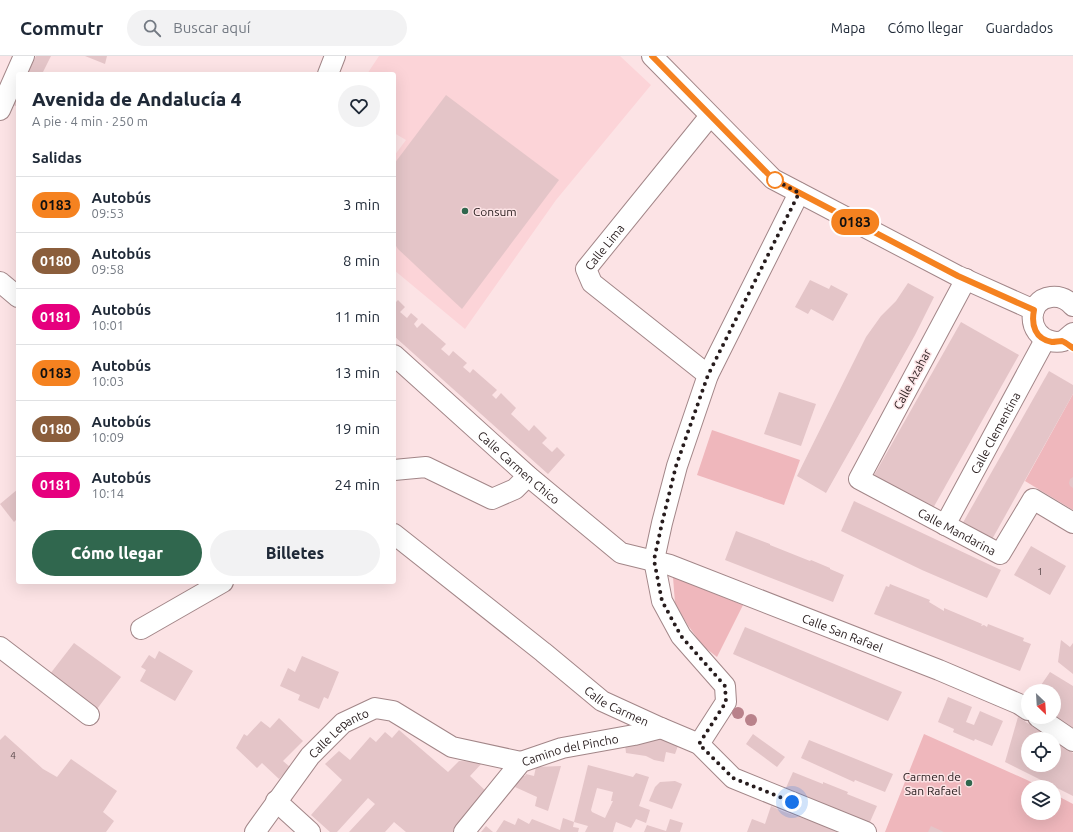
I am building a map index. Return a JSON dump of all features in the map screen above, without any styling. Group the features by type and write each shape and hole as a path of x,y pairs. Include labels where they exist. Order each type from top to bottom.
{"street":[{"path":"17,72 24,56"},
{"path":"329,72 335,56"},
{"path":"652,56 773,179 966,279 1034,310"},
{"path":"0,110 16,74"},
{"name":"Calle Lima","path":"708,375 592,283 586,268 710,116"},
{"path":"699,744 726,702 725,686 681,636 662,601 654,560 676,466 708,375 799,193"},
{"name":"Calle Azahar","path":"859,479 966,279"},
{"path":"0,282 16,295"},
{"path":"1063,340 1036,332 1032,322 1034,310 1040,302 1049,297 1058,297 1068,300 1073,306"},
{"name":"Calle Clementina","path":"945,525 1063,340"},
{"name":"Calle Carmen Chico","path":"396,357 528,476 621,553 654,560"},
{"path":"396,470 426,467 492,499 515,489 528,476"},
{"name":"Calle Mandarina","path":"859,479 1000,554 1033,499 1073,523"},
{"name":"Calle Carmen","path":"396,536 544,652 602,701 699,744 733,778 866,832"},
{"name":"Calle San Rafael","path":"654,560 924,664 1021,706"},
{"path":"141,629 220,584"},
{"path":"0,647 89,715"},
{"name":"Calle Lepanto","path":"255,832 310,756 343,722 375,708 393,711 452,747 521,762"},
{"path":"1048,724 1073,742"},
{"name":"Camino del Pincho","path":"464,832 521,762 562,748 634,735 661,728"},
{"path":"276,801 310,832"}],"shaded area":[{"path":"379,56 620,56 651,85 556,200 465,329 396,272 396,153 406,140 396,134 396,72 368,72"},
{"path":"1073,394 1073,510 1025,481"},
{"path":"712,430 800,460 784,505 697,475"},
{"path":"673,577 743,605 717,657 703,646 687,624 675,603"},
{"name":"Carmen de San Rafael","path":"924,734 1027,780 1021,780 1021,820 1061,820 1061,798 1073,804 1073,832 885,832"}],"building":[{"path":"36,56 51,56 43,72 28,72"},
{"path":"85,56 107,56 105,64"},
{"path":"16,95 16,106 11,104"},
{"name":"Consum","path":"446,95 559,180 462,309 396,246 396,161"},
{"path":"810,280 829,289 831,285 848,294 833,321 811,309 808,314 795,307"},
{"path":"908,283 934,297 915,335 826,493 797,476 866,337 881,316 896,301"},
{"path":"398,300 405,307 400,312 407,318 411,313 418,319 414,324 417,328 422,323 446,344 441,349 449,356 453,351 467,363 463,367 470,373 473,369 497,390 492,395 496,399 501,393 516,408 511,414 529,431 534,425 547,438 542,443 552,452 557,447 565,455 548,474 396,338 396,302"},
{"path":"961,322 1019,355 932,510 873,477"},
{"path":"1049,371 1073,385 1073,394 990,543 961,526"},
{"path":"779,392 816,404 801,446 764,434"},
{"path":"1073,477 1073,488 1069,483 1070,479"},
{"path":"16,491 16,520 14,522 0,504"},
{"path":"854,501 1001,570 987,598 922,570 841,531"},
{"path":"736,531 810,561 811,560 844,575 833,602 725,560"},
{"path":"1031,546 1066,566 1050,595 1014,575"},
{"path":"890,584 930,600 929,602 944,611 944,608 982,624 981,626 984,625 987,627 988,624 1024,638 1023,641 1031,644 1020,671 874,614 886,586 889,587"},
{"path":"745,627 902,692 888,721 733,654"},
{"path":"1061,640 1070,647 1073,643 1073,674 1058,662"},
{"path":"74,643 121,677 97,709 50,674"},
{"path":"159,651 193,671 175,701 140,681 146,670 141,667 149,655 155,659"},
{"path":"302,656 339,672 328,699 324,697 319,709 298,700 300,695 280,686 288,668 295,672"},
{"path":"1050,672 1073,686 1073,730 1061,722 1061,684 1042,684"},
{"path":"948,697 972,707 966,722 974,725 980,711 1003,721 992,746 975,739 974,741 953,732 954,729 938,722"},
{"path":"1018,717 1021,719 1021,724 1029,724 1041,732 1021,732 1021,770 1005,762"},
{"path":"279,718 303,741 283,761 290,767 279,779 262,763 257,768 236,748 244,734 247,736 261,721 270,728"},
{"path":"399,730 448,772 459,761 483,762 470,776 489,794 455,832 406,832 394,822 385,832 349,832 375,804 368,798 337,832 330,832 311,815 342,780 325,764 339,751 350,760 370,737 376,742 385,732 392,738"},
{"path":"753,734 785,757 777,767 746,744"},
{"path":"5,735 43,769 57,777 71,759 117,791 103,812 114,821 106,832 0,832 0,740"},
{"path":"661,735 679,743 675,754 666,752 664,762 654,760 646,756 626,753 625,744"},
{"path":"809,740 893,774 885,792 855,780 854,782 801,758"},
{"path":"1061,745 1073,753 1073,796 1061,790 1061,780 1041,780 1025,772 1061,772"},
{"path":"588,765 633,777 636,773 649,777 639,806 650,810 646,823 636,819 631,828 616,822 613,832 585,832 588,826 574,822","holes":["597,788 613,792 611,801 613,801 605,818 592,812 591,810"]},
{"path":"561,766 548,811 535,806 537,797 515,787 521,775 525,776 526,774 534,776 536,767"},
{"path":"793,772 848,792 847,794 877,806 869,824 785,790"},
{"path":"675,781 682,784 672,809 649,801 655,787 660,782"},
{"path":"771,806 842,832 747,832 752,819 765,824"},
{"path":"518,818 529,824 532,819 560,830 563,818 574,822 573,827 579,828 578,832 496,832 504,820 515,825"},
{"path":"670,819 683,823 680,832 644,832 647,825 666,831"},
{"path":"486,826 493,832 481,832"},
{"path":"931,826 944,832 928,832"}],"bus line":[{"name":"0183","path":"652,56 773,179 958,276 1034,310 1032,322 1036,332 1044,340 1053,342 1063,341 1073,348"}],"place":[{"name":"Consum","path":"465,211"},
{"name":"Carmen de San Rafael","path":"969,783"}],"route":[{"path":"775,180 773,179 799,193 708,375 676,466 654,560 662,601 681,636 725,686 726,702 699,744 733,778 792,802"}]}
